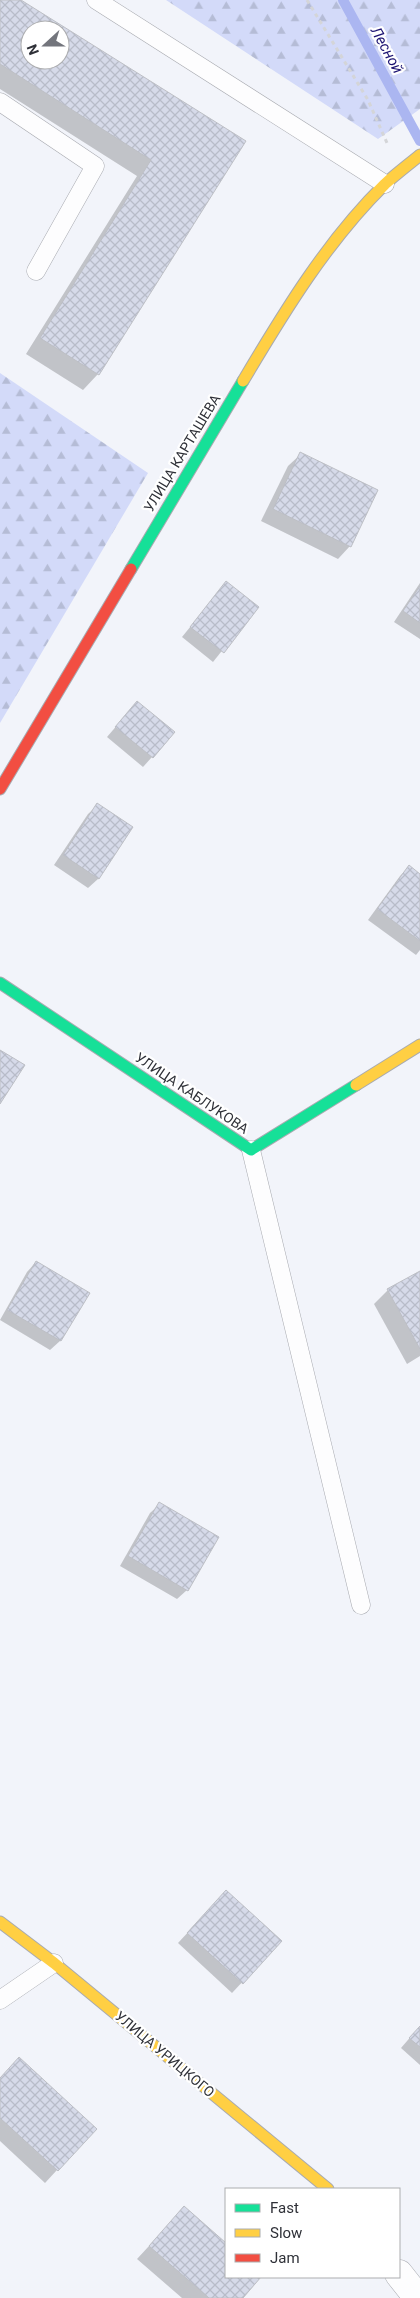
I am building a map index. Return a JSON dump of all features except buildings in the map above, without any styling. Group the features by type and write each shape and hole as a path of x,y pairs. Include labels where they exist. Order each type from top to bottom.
{"street":[{"name":"УЛИЦА КАРТАШЕВА","path":"0,789 286,309 326,252 385,184 417,158"},
{"name":"УЛИЦА КАБЛУКОВА","path":"0,982 251,1150 420,1045"},
{"name":"УЛИЦА УРИЦКОГО","path":"0,1922 54,1963 327,2188"},
{"path":"400,2275 418,2298"}],"lane":[{"path":"96,0 385,184"},
{"path":"0,102 95,166 36,271"},
{"path":"251,1150 361,1605"},
{"path":"0,2000 54,1963"}],"path":[{"path":"307,0 368,100 400,173"}],"green space":[{"path":"166,0 420,0 420,109 378,139"},
{"path":"0,373 148,473 0,723"}],"waterway":[{"name":"Лесной","path":"343,0 420,141"}],"traffic: fast":[{"path":"131,569 243,381"},
{"path":"0,983 251,1150 356,1085"}],"traffic: slow":[{"path":"243,381 274,329 325,253 385,184 420,155"},
{"path":"356,1085 420,1045"},
{"path":"0,1922 54,1963 327,2188"}],"traffic: jam":[{"path":"0,789 131,569"}]}
